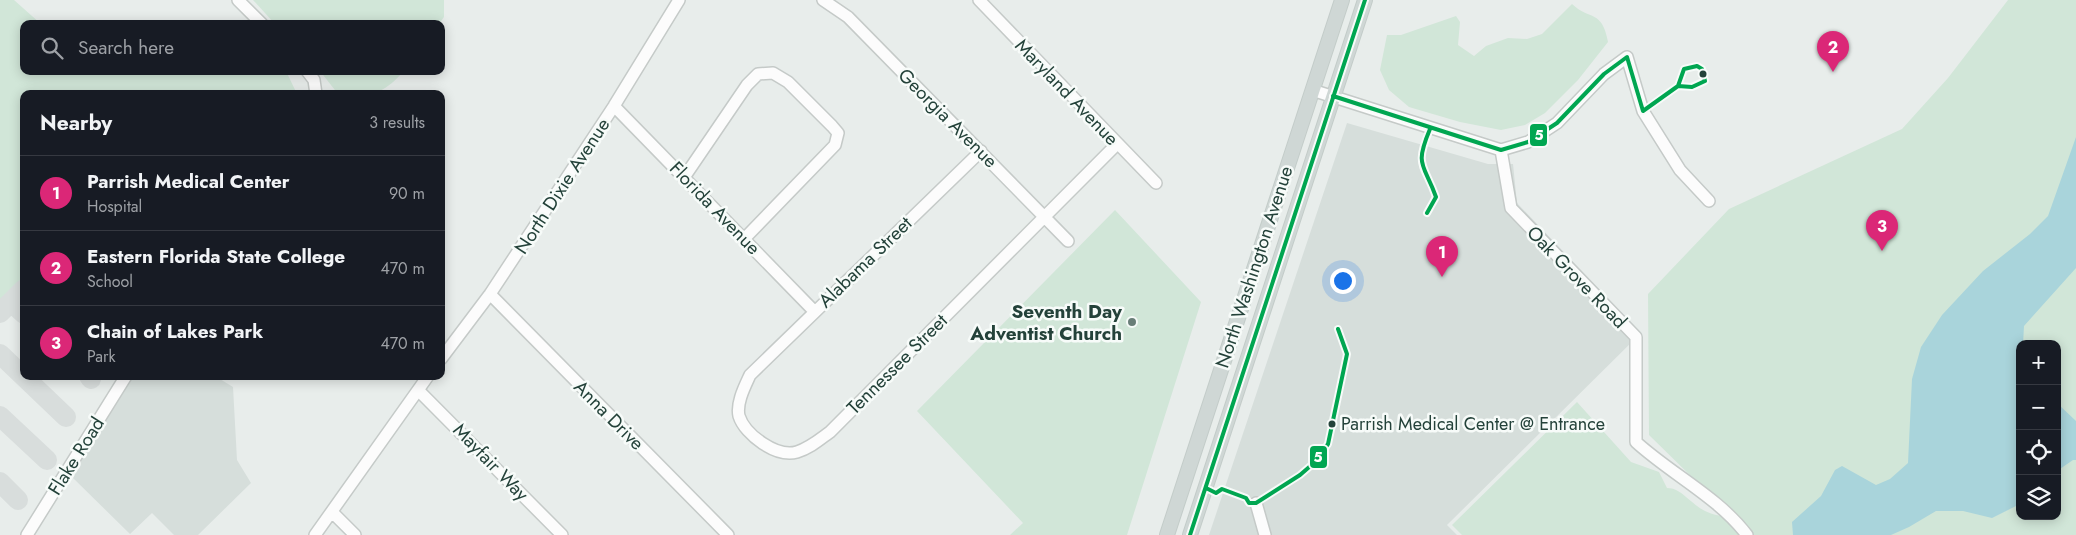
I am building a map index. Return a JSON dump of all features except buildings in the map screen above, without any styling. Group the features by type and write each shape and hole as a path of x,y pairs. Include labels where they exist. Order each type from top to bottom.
{"main road":[{"name":"North Washington Avenue","path":"1167,535 1342,0"},
{"name":"North Washington Avenue","path":"1190,535 1365,0"},
{"path":"1184,481 1206,488"}],"street":[{"path":"238,0 258,20"},
{"name":"Georgia Avenue","path":"823,0 848,17 1068,241"},
{"name":"Maryland Avenue","path":"979,0 1156,182"},
{"name":"North Dixie Avenue","path":"445,354 490,294 614,106 677,4"},
{"path":"1312,90 1501,150 1528,142 1557,123 1604,74 1627,57 1643,111 1680,170 1709,201"},
{"path":"684,176 747,85 758,74 773,73 788,82 832,126 838,134 835,145 744,239"},
{"path":"310,75 314,80 315,90"},
{"name":"Florida Avenue","path":"614,106 814,311"},
{"name":"Tennessee Street","path":"750,376 742,394 739,415 752,438 773,449 795,453 811,447 830,432 1044,215 1117,144"},
{"name":"Oak Grove Road","path":"1501,150 1510,208 1636,337 1636,442 1652,457 1734,518 1747,535"},
{"name":"Alabama Street","path":"750,376 814,311 981,151"},
{"name":"Anna Drive","path":"490,294 728,535"},
{"name":"Flake Road","path":"26,535 123,380"},
{"path":"314,535 425,380"},
{"name":"Mayfair Way","path":"418,390 562,535"},
{"path":"1256,503 1265,535"},
{"path":"332,512 355,535"}],"shaded area":[{"path":"1347,123 1488,164 1513,164 1517,203 1641,333 1447,525 1457,535 1209,535"},
{"path":"131,380 222,380 233,387 237,460 251,483 198,535 174,535 152,513 130,534 73,478 78,465"}],"green space":[{"path":"0,0 14,0 36,20 20,20 20,75 288,75 295,90 20,90 20,281 0,301"},
{"path":"253,0 444,0 444,17 442,20 271,20"},
{"path":"2008,0 2076,0 2076,535 1751,535 1649,435 1648,294 1729,209 1902,129 1948,78"},
{"path":"1572,4 1599,20 1608,42 1578,80 1545,113 1525,125 1501,130 1460,122 1409,107 1389,90 1380,70 1387,35 1401,35 1456,16 1460,22 1458,45 1474,56 1486,46 1508,38 1527,39 1542,34"},
{"path":"323,75 400,75 381,90 335,90"},
{"path":"1115,210 1201,302 1127,535 1010,535 1023,523 917,411"},
{"path":"1577,402 1631,462 1659,472 1667,488 1680,492 1707,512 1727,516 1746,535 1462,535 1452,525"}],"water":[{"path":"2076,137 2076,268 2024,326 2023,340 2016,340 2016,506 1992,518 1963,511 1936,511 1891,535 1793,535 1792,522 1821,496 1835,470 1842,466 1876,485 1890,479 1908,463 1912,379 1921,347 1942,315 1983,271 2030,234 2048,216"},
{"path":"2061,407 2076,421 2076,460 2061,468"}],"taxiway":[{"path":"0,313 20,293"},
{"path":"11,302 20,310"},
{"path":"0,354 20,373"},
{"path":"27,380 66,417"},
{"path":"0,416 47,460"},
{"path":"0,482 18,500"}],"transit line":[{"name":"5","path":"1190,535 1365,0"},
{"name":"5","path":"1333,96 1501,150 1528,142 1557,123 1604,74 1627,57 1643,111 1678,86"},
{"name":"5","path":"1697,66 1702,69 1705,81 1692,87 1678,86 1684,69 1697,66"},
{"name":"5","path":"1427,213 1436,197 1422,164 1422,151 1430,129"},
{"name":"5","path":"1206,488 1216,493 1222,489 1246,498 1249,503 1256,503 1300,475 1315,462 1328,444 1347,354 1338,329"}],"place":[{"name":"Eastern Florida State College","path":"1833,72"},
{"name":"Chain of Lakes Park","path":"1882,251"},
{"name":"Parrish Medical Center","path":"1442,277"},
{"name":"Seventh Day Adventist Church","path":"1132,322"},
{"name":"Parrish Medical Center @ Entrance","path":"1332,424"}]}
